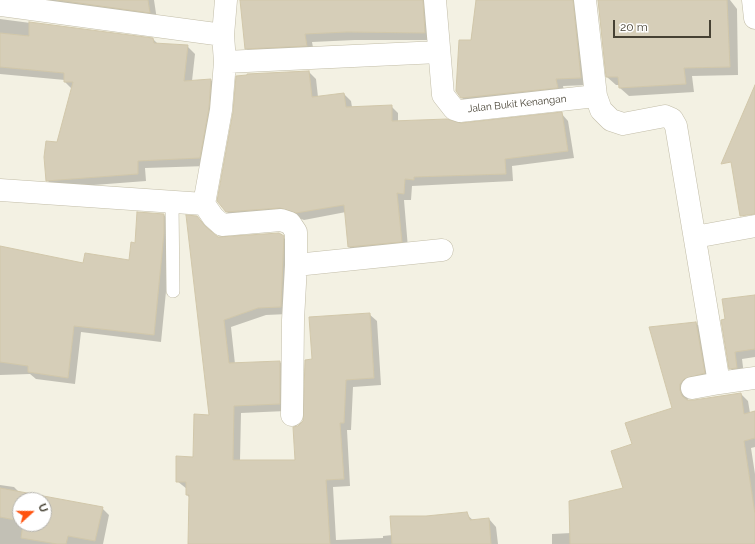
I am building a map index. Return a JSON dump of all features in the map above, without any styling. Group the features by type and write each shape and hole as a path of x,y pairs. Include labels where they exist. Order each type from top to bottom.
{"street":[{"path":"226,0 223,35 225,62 221,110 204,204 213,217 222,225 281,220 290,224 296,232 292,415"},
{"name":"Jalan Bukit Kenangan","path":"436,0 443,94 454,109 460,110 596,96"},
{"path":"584,0 596,96 602,110 611,120 623,124 665,116 672,119 676,126 720,383"},
{"path":"752,0 755,18"},
{"path":"0,5 223,35"},
{"path":"225,62 439,52"},
{"path":"0,190 204,204"},
{"path":"695,238 755,226"},
{"path":"296,265 442,250"},
{"path":"692,388 755,378"}],"lane":[{"path":"172,202 173,291"}],"building":[{"path":"57,0 148,0 150,13"},
{"path":"240,0 423,0 425,33 347,32 305,34 307,46 245,49"},
{"path":"476,0 573,0 581,78 556,79 558,88 461,98 456,91 459,40 471,40"},
{"path":"598,0 727,0 730,67 684,68 686,84 619,88 618,77 606,77"},
{"path":"29,22 153,38 154,43 188,45 184,81 211,79 209,108 200,158 138,161 138,174 46,181 44,157 46,141 57,142 73,82 64,82 64,73 0,67 0,33 29,36"},
{"path":"309,71 312,97 344,93 346,107 392,105 392,121 447,119 461,123 562,112 568,151 505,159 506,174 414,177 414,180 405,179 404,194 397,193 402,242 348,247 344,205 296,213 280,208 226,212 217,201 233,112 236,76 247,74"},
{"path":"755,85 755,214 740,216 731,162 721,164"},
{"path":"137,212 164,214 164,233 154,335 74,326 68,378 28,372 28,366 0,362 0,246 83,263 85,253 129,260 131,242 135,243"},
{"path":"186,215 197,216 205,226 218,237 279,233 284,236 281,307 258,308 224,320 229,363 280,361 280,404 234,406 233,460 295,460 293,427 298,426 303,421 305,360 312,359 309,317 370,313 374,378 346,380 344,423 340,423 344,479 326,480 330,544 188,544 189,495 186,495 186,482 176,482 176,456 193,457 194,414 209,415"},
{"path":"755,295 755,349 735,352 737,368 729,369 721,320 725,319 722,299"},
{"path":"696,322 705,373 684,379 680,384 682,396 687,400 694,400 741,393 744,414 755,411 755,438 744,441 755,514 755,544 570,544 569,501 623,488 611,451 632,444 625,423 672,408 649,327"},
{"path":"0,488 22,492 12,492 12,519 0,517"},
{"path":"52,498 103,507 95,541 68,536 66,544 57,544 21,538 22,532 52,532"},
{"path":"467,512 470,520 489,518 491,544 392,544 390,516 426,516"}]}
